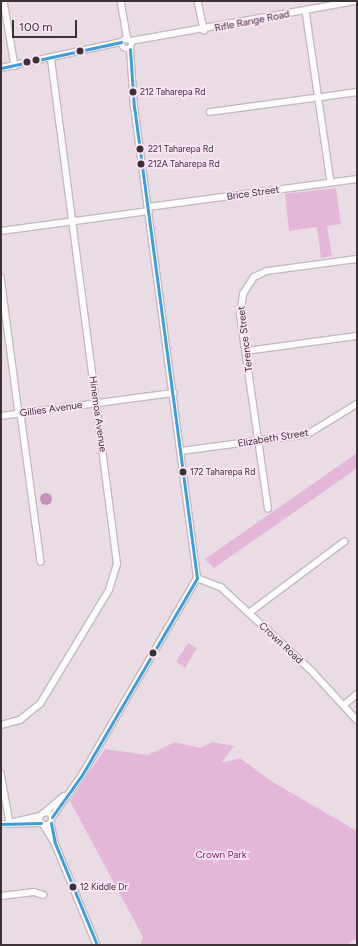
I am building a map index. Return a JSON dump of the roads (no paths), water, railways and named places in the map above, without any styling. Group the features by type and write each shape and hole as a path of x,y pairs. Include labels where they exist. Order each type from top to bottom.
{"street":[{"path":"4,1 15,66"},
{"path":"55,843 52,820 197,578 121,1"},
{"path":"198,1 204,30"},
{"name":"Rifle Range Road","path":"1,68 356,1"},
{"path":"306,11 320,97 331,182"},
{"name":"Hinemoa Avenue","path":"1,725 20,720 40,704 115,575 117,551 51,59"},
{"path":"210,112 357,92"},
{"name":"Brice Street","path":"1,231 73,222 149,209 357,179"},
{"name":"Terence Street","path":"268,509 240,306 245,288 254,277 276,269 357,259"},
{"path":"1,277 41,562"},
{"path":"246,351 357,336"},
{"name":"Gillies Avenue","path":"1,416 173,393"},
{"name":"Elizabeth Street","path":"181,451 259,441 317,431 357,404"},
{"path":"249,613 344,542"},
{"name":"Crown Road","path":"197,578 216,584 249,613 344,705 357,720"},
{"path":"344,705 357,694"},
{"path":"1,773 10,823"},
{"path":"10,823 42,814 67,793"},
{"path":"42,814 52,820"},
{"path":"42,814 42,824 55,843 97,945"},
{"path":"1,824 42,824 52,820"},
{"path":"1,896 34,892 44,895"}],"place":[{"name":"212 Taharepa Rd","path":"133,92"},
{"name":"221 Taharepa Rd","path":"140,149"},
{"name":"212A Taharepa Rd","path":"141,164"},
{"name":"172 Taharepa Rd","path":"183,472"},
{"name":"12 Kiddle Dr","path":"73,887"}],"park label":[{"name":"Crown Park","path":"221,855"}]}
